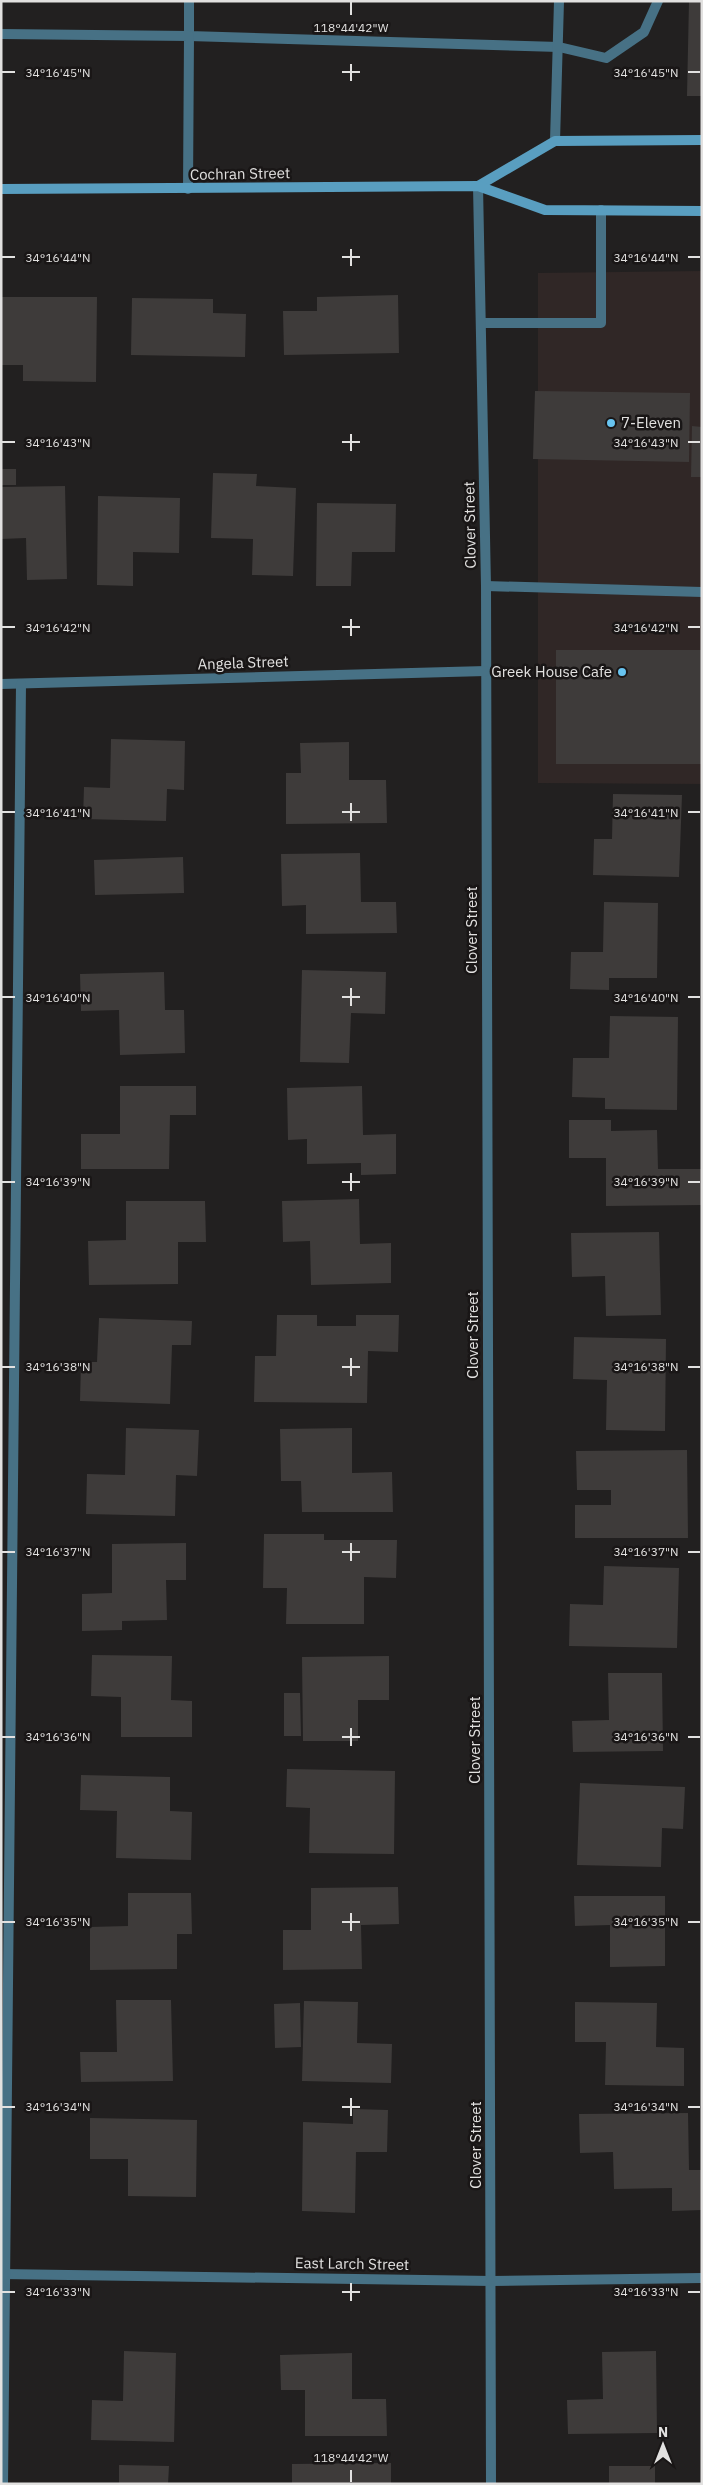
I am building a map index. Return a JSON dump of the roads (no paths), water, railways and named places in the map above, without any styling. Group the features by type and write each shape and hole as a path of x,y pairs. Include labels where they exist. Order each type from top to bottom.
{"main road":[{"name":"Cochran Street","path":"478,186 555,141 702,140"},
{"name":"Cochran Street","path":"1,189 478,186 544,210 702,210"}],"street":[{"path":"188,189 189,1"},
{"path":"555,141 560,47 560,1"},
{"path":"1,34 189,36 560,47 606,58 644,32 658,1"},
{"name":"Clover Street","path":"478,186 486,586 492,2281 491,2484"},
{"path":"481,323 602,323 601,210"},
{"path":"486,586 702,592"},
{"name":"Angela Street","path":"1,684 486,672"},
{"path":"3,2484 3,2274 21,684"},
{"name":"East Larch Street","path":"3,2274 492,2281 702,2278"}],"place":[{"name":"7-Eleven","path":"611,423"},
{"name":"Greek House Cafe","path":"622,672"}]}
